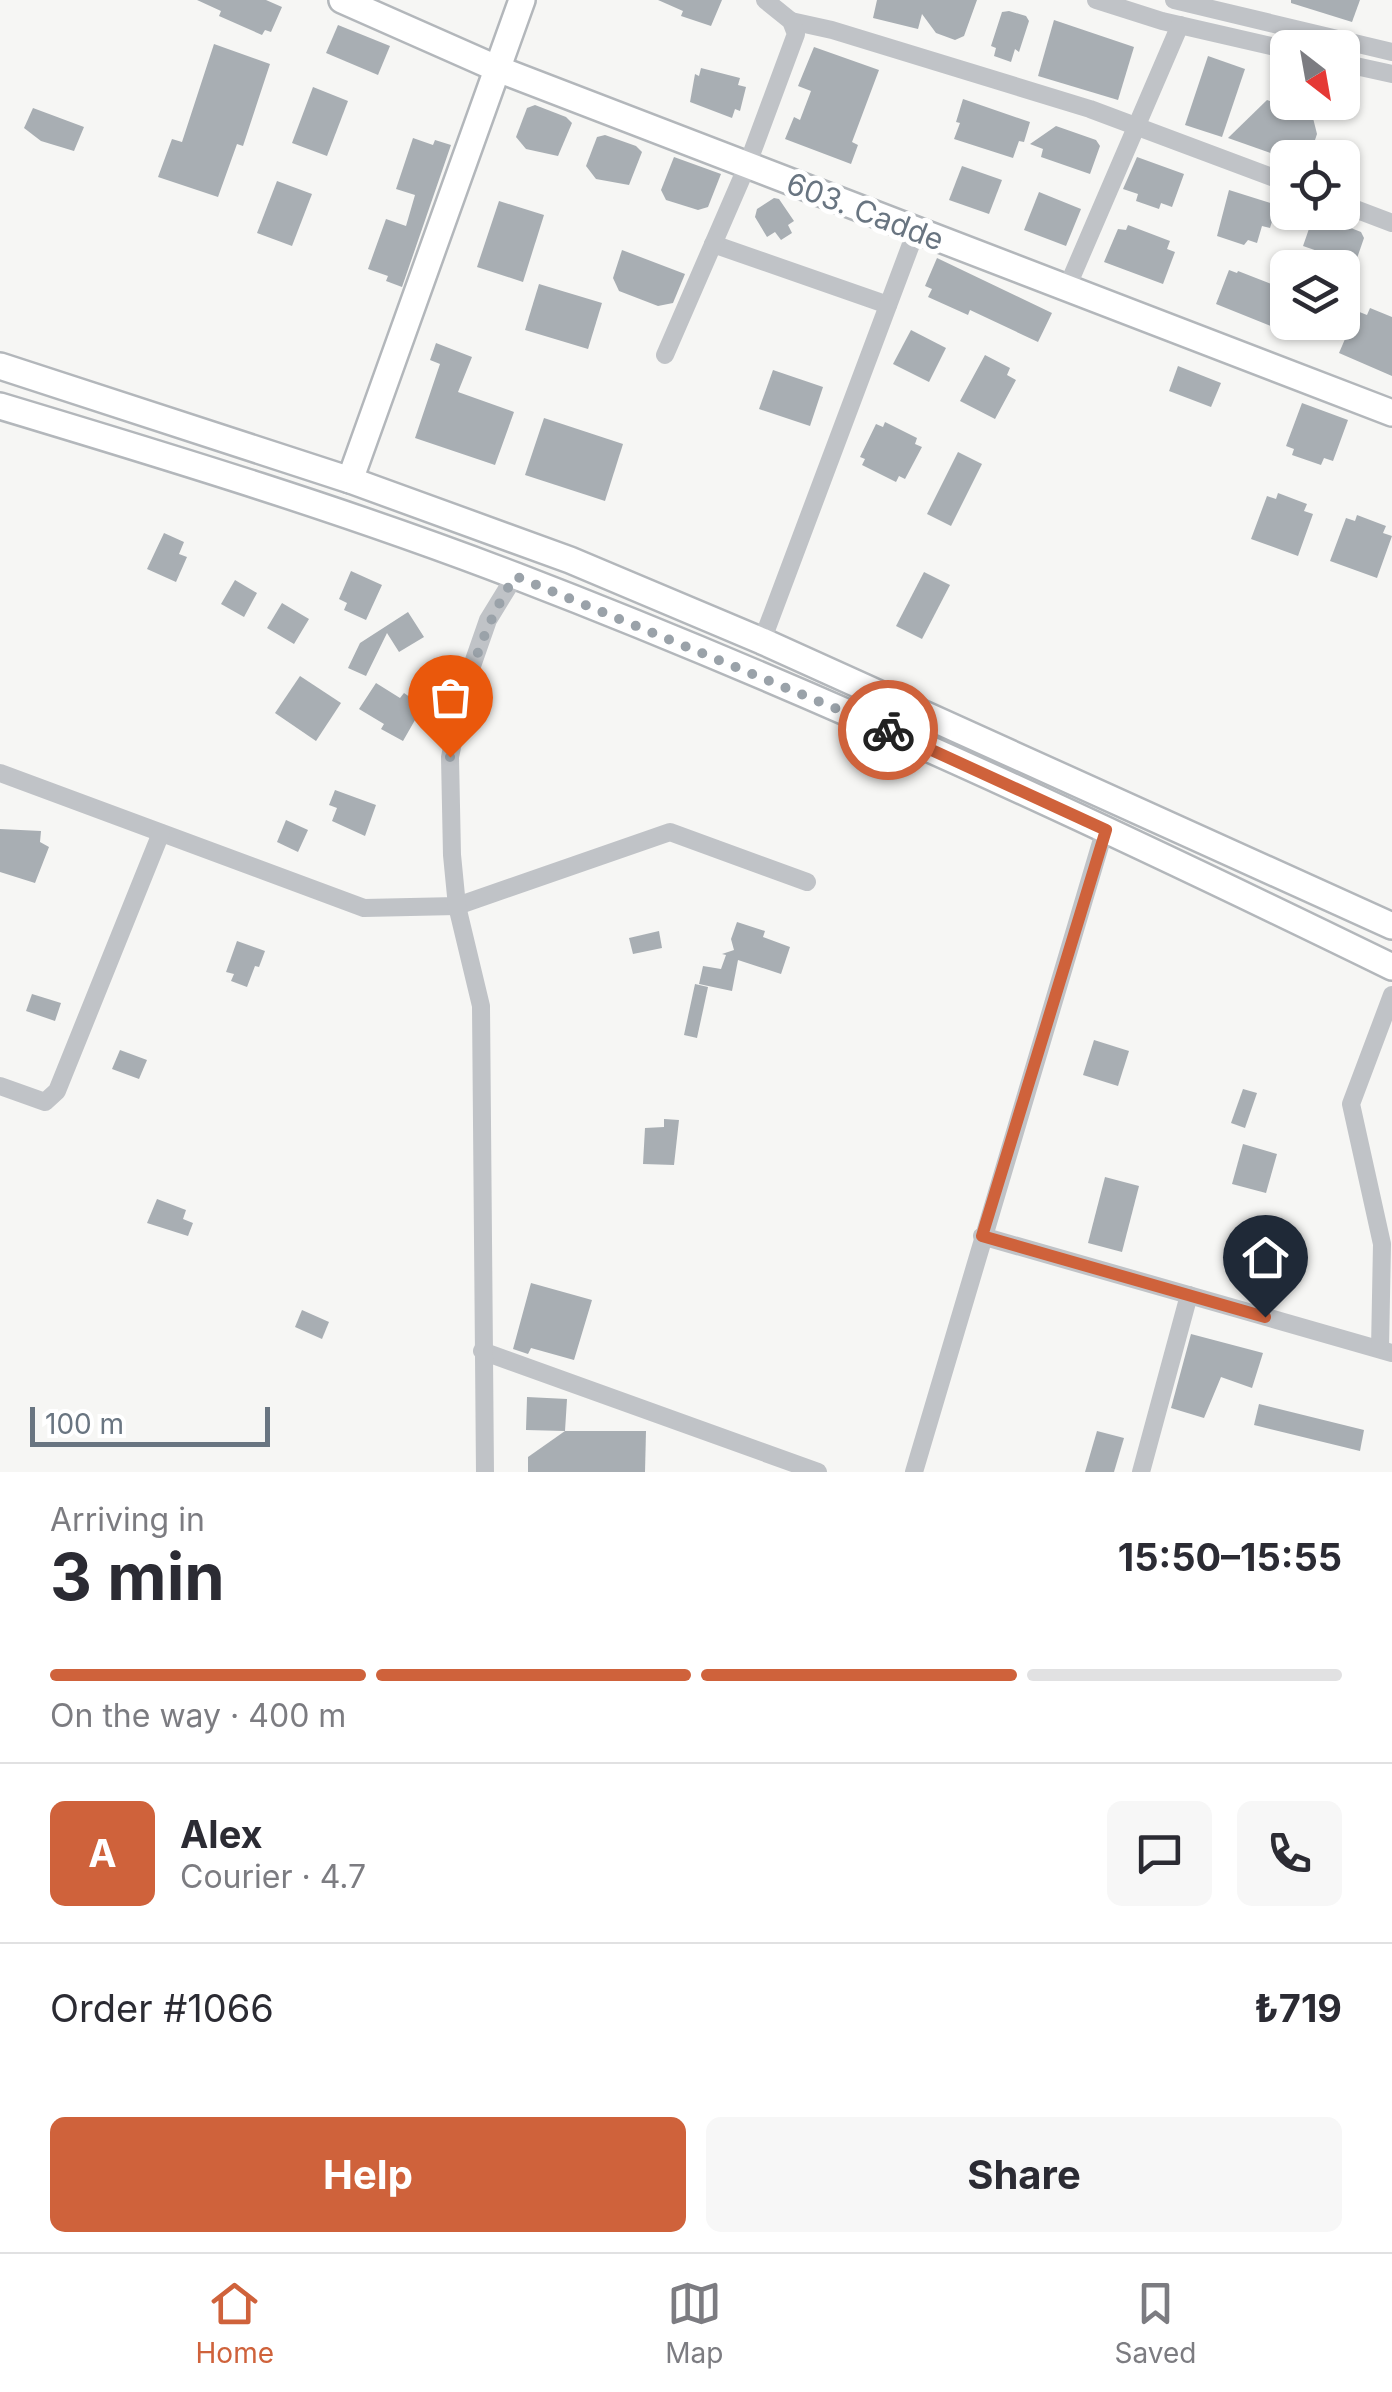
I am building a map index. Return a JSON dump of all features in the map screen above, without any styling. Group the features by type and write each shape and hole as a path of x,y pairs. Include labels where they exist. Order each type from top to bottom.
{"main road":[{"name":"603. Cadde","path":"342,0 498,69 1392,414"},
{"path":"350,480 522,0"},
{"path":"0,366 350,480 570,560 762,641 1392,926"},
{"path":"0,406 205,468 515,576 848,712 1392,967"},
{"path":"1363,912 1392,915"}],"street":[{"path":"766,0 791,21 1090,109 1270,177"},
{"path":"1096,0 1270,46"},
{"path":"1174,0 1392,52"},
{"path":"665,355 747,166 796,34 791,21"},
{"path":"1066,290 1180,25"},
{"path":"1360,67 1392,74"},
{"path":"1360,211 1392,223"},
{"path":"762,641 916,232"},
{"path":"713,244 888,305"},
{"path":"485,1472 481,1006 458,906 452,855 450,757 465,686 488,620 515,576"},
{"path":"0,774 364,908 458,906 670,832 808,882"},
{"path":"914,1472 1106,830"},
{"path":"0,1086 45,1102 57,1092 161,833"},
{"path":"982,1236 1386,1351 1382,1244 1351,1104 1392,995"},
{"path":"1142,1472 1189,1295"},
{"path":"482,1351 818,1472"}],"building":[{"path":"197,0 266,0 282,7 271,32 265,30 262,35 219,16 221,11"},
{"path":"658,0 722,0 711,26 681,16 683,11"},
{"path":"877,0 977,0 964,36 955,40 936,33 922,14 918,29 873,18"},
{"path":"1291,0 1360,0 1352,22"},
{"path":"1002,12 1026,16 1029,21 1019,52 1015,49 1011,62 994,56 996,48 991,46"},
{"path":"1054,20 1134,47 1118,100 1038,76"},
{"path":"338,25 390,46 378,75 326,53"},
{"path":"214,44 270,64 243,146 237,144 218,197 158,177 172,139 182,142"},
{"path":"814,47 879,70 852,142 858,145 851,164 785,139 794,117 800,120 811,91 798,86"},
{"path":"1208,56 1245,69 1222,137 1185,125"},
{"path":"701,68 740,78 738,85 746,87 740,111 735,109 732,118 690,102 695,74 699,76"},
{"path":"313,87 348,101 327,156 292,143"},
{"path":"963,99 1030,122 1024,142 1019,141 1013,158 954,139"},
{"path":"1267,100 1270,120 1314,120 1317,134 1315,140 1270,140 1270,153 1228,138"},
{"path":"535,105 572,123 558,156 526,149 516,137 527,108"},
{"path":"33,108 84,127 74,151 41,141 24,128"},
{"path":"1056,126 1096,140 1100,146 1090,174 1041,157 1043,149 1030,144"},
{"path":"605,135 642,152 629,185 596,179 586,166 597,137"},
{"path":"413,138 433,145 435,140 451,145 402,287 386,281 388,276 368,269 386,219 406,226 415,195 396,189"},
{"path":"674,157 721,174 708,207 698,210 666,200 661,190"},
{"path":"1137,157 1184,174 1172,207 1161,203 1159,209 1136,201 1138,194 1123,189"},
{"path":"962,166 1002,180 989,214 949,200"},
{"path":"277,181 312,194 292,246 257,233"},
{"path":"1229,190 1270,203 1270,228 1262,226 1257,243 1248,240 1244,245 1217,236"},
{"path":"1039,192 1081,209 1066,246 1024,230"},
{"path":"779,199 794,221 788,225 792,233 781,240 775,232 767,237 755,217 757,209"},
{"path":"499,201 544,215 523,282 477,267"},
{"path":"1128,225 1170,241 1167,249 1175,252 1163,284 1104,262 1118,229 1126,230"},
{"path":"1309,230 1356,230 1364,238 1360,250 1315,250 1303,246"},
{"path":"622,250 685,274 673,303 658,306 619,291 613,278"},
{"path":"937,258 1052,313 1038,342 970,310 968,315 928,297 932,289 925,286"},
{"path":"1229,270 1270,283 1270,326 1216,304"},
{"path":"539,284 602,303 588,349 525,330"},
{"path":"1370,308 1392,317 1392,376 1339,353 1345,340 1360,340 1360,312 1367,315"},
{"path":"911,330 946,348 929,382 893,364"},
{"path":"436,343 472,357 458,392 514,412 495,465 415,438 440,364 430,360"},
{"path":"985,355 1010,368 1007,375 1016,380 995,419 960,401"},
{"path":"1178,366 1221,383 1211,407 1169,391"},
{"path":"773,370 823,387 810,426 759,409"},
{"path":"1302,403 1348,420 1333,461 1324,458 1321,465 1292,455 1294,449 1286,446"},
{"path":"544,418 623,444 605,501 525,475"},
{"path":"885,422 917,438 915,444 922,447 905,479 899,476 896,482 862,465 865,459 860,457 876,424 883,427"},
{"path":"958,452 982,464 951,526 927,514"},
{"path":"1278,493 1307,504 1304,511 1313,514 1298,556 1251,539 1267,496 1276,499"},
{"path":"1357,515 1386,526 1383,533 1392,536 1377,578 1330,561 1346,518 1355,521"},
{"path":"164,533 184,542 179,554 187,557 176,582 147,569"},
{"path":"351,571 382,585 366,620 344,610 347,603 339,599"},
{"path":"924,572 950,585 922,639 896,626"},
{"path":"235,580 257,593 244,617 221,604"},
{"path":"282,603 309,619 294,644 267,628"},
{"path":"408,612 424,637 399,652 387,633 366,676 348,668 360,643"},
{"path":"300,676 341,703 316,741 275,713"},
{"path":"376,683 400,698 404,693 423,706 403,741 381,729 384,724 359,709"},
{"path":"335,790 376,805 365,836 332,821 337,808 329,805"},
{"path":"286,820 308,830 298,852 277,842"},
{"path":"0,829 41,831 40,842 49,847 35,883 0,872"},
{"path":"737,922 765,931 763,937 790,947 781,974 738,960 732,991 699,984 703,966 721,969 726,955 722,954 734,950 731,939"},
{"path":"659,931 662,948 633,954 629,938"},
{"path":"237,941 265,951 247,987 231,981 234,974 226,972"},
{"path":"695,984 708,987 697,1038 684,1035"},
{"path":"32,994 61,1003 55,1021 26,1011"},
{"path":"1094,1040 1129,1051 1118,1086 1083,1075"},
{"path":"120,1050 147,1060 139,1079 112,1069"},
{"path":"1243,1089 1257,1093 1245,1128 1231,1123"},
{"path":"664,1119 679,1120 674,1165 643,1164 645,1128 664,1127"},
{"path":"1243,1144 1277,1154 1266,1193 1232,1184"},
{"path":"1105,1177 1139,1186 1122,1252 1088,1243"},
{"path":"157,1199 186,1210 183,1219 193,1223 188,1236 147,1223"},
{"path":"531,1283 592,1300 574,1360 531,1348 528,1354 513,1349"},
{"path":"302,1310 329,1322 322,1339 295,1327"},
{"path":"1191,1334 1263,1353 1252,1388 1221,1377 1204,1418 1171,1408"},
{"path":"527,1397 567,1399 565,1431 526,1430"},
{"path":"1259,1404 1364,1430 1360,1451 1254,1425"},
{"path":"565,1431 646,1431 645,1472 528,1472 528,1457"},
{"path":"1097,1431 1124,1438 1114,1472 1085,1472"}],"way so far":[{"path":"450,757 465,686 488,620 515,576 888,730"}],"route":[{"path":"888,730 1106,830 982,1236 1265,1317"}]}
